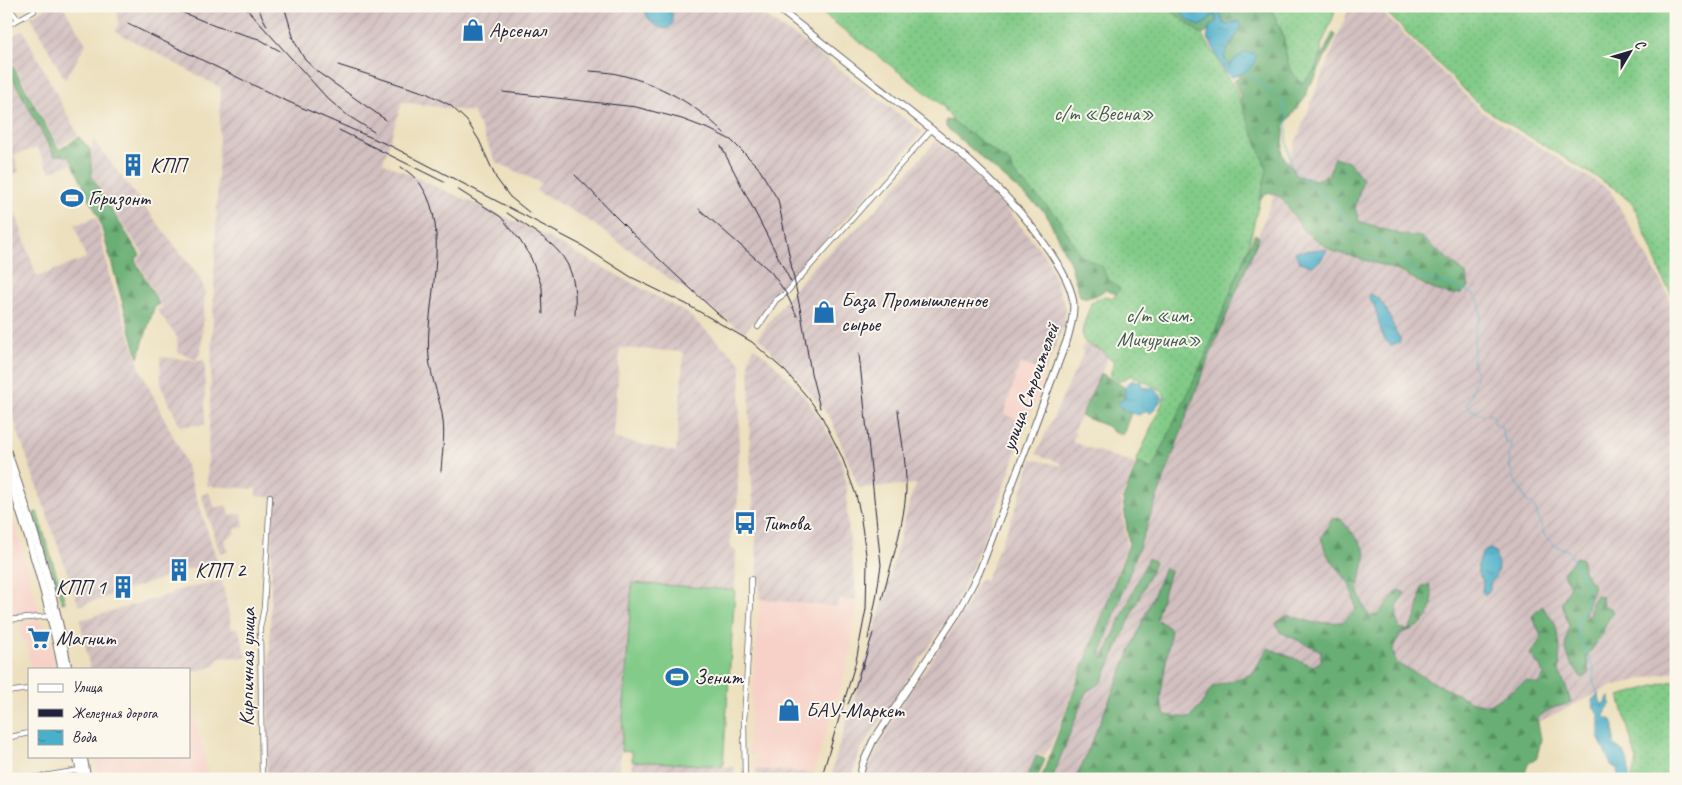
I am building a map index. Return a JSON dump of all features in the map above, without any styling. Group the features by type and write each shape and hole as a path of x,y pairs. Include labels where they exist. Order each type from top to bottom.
{"main road":[{"name":"улица Строителей","path":"775,6 956,148 988,177 1034,229 1058,263 1073,300 1072,319 1065,346 980,570 957,614 873,741 863,763 859,779"},
{"path":"6,448 34,530 68,668"},
{"path":"6,468 54,616 62,668"},
{"path":"77,758 82,779"},
{"path":"83,758 87,779"}],"street":[{"path":"7,6 18,19"},
{"path":"6,26 34,11"},
{"path":"758,327 776,300 786,293 932,129"},
{"name":"Кирпичная улица","path":"262,779 260,628 264,608 270,496"},
{"path":"744,779 744,721 751,579"},
{"path":"6,620 54,616"},
{"path":"6,692 28,689"},
{"path":"6,738 28,734"},
{"path":"6,759 10,779"},
{"path":"26,779 80,770"}],"shaded area":[{"path":"50,6 63,6 86,44 65,80 31,17"},
{"path":"116,6 750,6 802,41 923,132 744,332 585,218 536,191 541,183 496,162 473,112 402,102 383,163 532,229 687,313 741,363 737,521 731,531 730,546 736,552 735,590 632,583 619,779 267,779 273,497 256,496 256,489 207,486 221,88 115,31 119,24","holes":["620,348 684,352 676,452 614,438"]},
{"path":"1350,6 1376,6 1481,111 1610,190 1676,309 1676,671 1612,686 1526,728 1512,779 1040,779"},
{"path":"23,30 78,135 59,147 6,51 6,37 8,39"},
{"path":"6,68 54,156 68,156 72,164 50,172 37,148 14,155 19,172 7,176"},
{"path":"94,141 200,278 205,292 201,352 196,360 178,352 177,337 157,310 162,307 137,260 143,254 110,206 93,175 91,151"},
{"path":"936,141 968,168 1008,211 1047,258 1066,308 1064,325 1044,372 1020,363 1004,414 1027,423 994,515 955,607 860,751 851,779 832,779 834,762 871,645 911,496 917,484 859,488 831,419 802,383 758,337 798,284 820,260 865,221"},
{"path":"11,200 37,277 86,258 75,225 97,217 109,275 141,371 182,454 217,560 79,606 6,398 6,207"},
{"path":"1085,342 1104,351 1103,353 1109,356 1073,432 1076,433 1072,442 1135,464 1121,500 1127,545 1097,630 1051,746 1043,756 1038,755 1028,779 864,779 904,700 962,615 980,579 985,581 1014,513 1032,459 1061,466 1061,463 1036,454 1084,352 1081,350"},
{"path":"754,347 792,382 810,404 837,450 844,469 847,490 847,515 857,601 838,599 837,607 760,599 750,457 749,359"},
{"path":"160,357 205,361 205,425 180,426 161,386"},
{"path":"1020,363 1044,372 1040,382 1044,384 1027,423 1004,415"},
{"path":"209,492 215,508 226,505 230,515 242,514 244,527 235,529 234,534 225,539 228,551 220,553 201,495"},
{"path":"13,517 40,614 6,617 6,519"},
{"path":"222,581 232,629 238,628 247,658 219,657 215,666 190,674 190,668 90,668 80,620 172,594 172,591"},
{"path":"760,599 837,607 838,599 857,601 850,657 813,773 753,768 753,760 756,760 757,755 748,754"},
{"path":"39,620 47,628 55,668 31,668 20,622"},
{"path":"190,698 210,779 100,779 96,758 190,758"},
{"path":"632,761 735,767 734,779 631,779"},
{"path":"756,769 813,773 813,779 756,779"}],"green space":[{"name":"с/т «Весна»","path":"813,6 1159,6 1168,8 1202,35 1235,88 1267,169 1248,248 1205,357 1152,469 1136,462 1165,397 1161,390 1131,375 1119,382 1110,376 1114,361 1103,353 1104,351 1085,342 1082,334 1091,303 1105,296 1113,298 1120,289 1107,278 1102,266 1081,256 1057,216 1013,172 1010,163 953,121 942,105"},
{"path":"1159,6 1176,6 1178,10 1208,21 1212,15 1216,15 1216,20 1210,26 1209,31 1202,35 1168,8"},
{"path":"1221,6 1270,6 1283,35 1287,61 1293,74 1314,71 1333,33 1336,35 1315,78 1307,89 1305,98 1285,124 1282,154 1297,176 1316,180 1329,175 1334,157 1349,162 1363,179 1355,208 1359,221 1399,234 1421,237 1466,274 1469,287 1461,293 1451,295 1432,289 1403,273 1382,265 1332,251 1303,230 1282,198 1269,192 1262,197 1253,210 1239,119 1241,97 1234,81 1252,65 1255,54 1240,57 1228,66 1224,55 1242,26 1238,21 1228,25 1224,24 1218,9"},
{"path":"1270,6 1335,6 1334,15 1321,46 1321,53 1314,71 1302,83 1289,66 1282,32"},
{"path":"1380,6 1676,6 1676,302 1663,279 1634,205 1614,188 1483,108"},
{"path":"6,54 59,150 79,137 90,149 92,176 140,255 135,260 159,304 154,308 138,358 99,218 69,156 54,155 6,66"},
{"path":"946,120 953,121 1010,163 1013,172 1116,250 1107,278 1121,289 1117,294 1105,290 1090,297 1080,296 1070,263 1045,212 946,127"},
{"path":"1255,234 1259,237 1201,377 1101,652 1103,659 1148,558 1155,562 1102,682 1086,692 1052,779 1041,779 1129,544 1123,499 1137,463 1168,394 1193,376"},
{"path":"1101,373 1124,387 1125,396 1118,404 1124,411 1131,413 1123,435 1113,432 1107,426 1081,416"},
{"path":"37,512 65,602 62,603 34,513"},
{"path":"1340,518 1359,541 1366,553 1358,589 1363,605 1370,617 1377,615 1399,590 1405,593 1398,605 1399,628 1408,630 1417,614 1422,586 1430,585 1432,595 1431,610 1423,622 1410,630 1401,633 1393,650 1396,663 1472,702 1489,705 1526,681 1538,684 1544,675 1530,654 1542,638 1532,616 1542,606 1555,623 1560,646 1559,671 1571,703 1552,708 1537,718 1541,739 1537,757 1528,764 1523,779 1076,779 1165,568 1170,571 1156,619 1171,629 1160,700 1165,715 1189,718 1200,707 1212,687 1252,674 1268,648 1313,666 1321,661 1321,651 1280,632 1276,623 1288,615 1315,623 1343,622 1356,610 1351,586 1326,553 1321,537 1332,519"},
{"path":"1576,557 1582,559 1583,571 1594,586 1585,614 1586,617 1590,614 1591,603 1596,595 1602,596 1603,606 1611,608 1613,614 1587,657 1589,673 1582,678 1571,664 1565,647 1569,626 1562,603 1570,585 1563,573"},
{"name":"Зенит","path":"632,583 735,590 723,766 632,761 632,752 621,751"},
{"path":"1676,680 1676,779 1631,779 1637,761 1619,696"},
{"path":"1036,756 1045,759 1037,779 1027,779"}],"water":[{"path":"643,6 671,6 673,23 668,29 655,25 649,19"},
{"path":"1176,6 1221,6 1218,9 1224,24 1228,25 1239,21 1242,26 1224,55 1225,60 1229,66 1245,52 1256,54 1256,59 1251,67 1239,75 1230,77 1207,38 1210,26 1216,22 1216,15 1212,15 1208,21 1200,26 1188,20"},
{"path":"1327,250 1321,260 1312,266 1300,262 1295,252"},
{"path":"1370,294 1381,301 1385,307 1400,338 1400,342 1391,345 1386,340 1380,329 1376,310 1369,298"},
{"path":"1133,380 1141,382 1143,387 1154,388 1163,398 1151,413 1145,412 1138,415 1124,411 1118,403 1125,397 1124,387"},
{"path":"1491,549 1495,552 1498,569 1496,576 1490,583 1490,590 1485,595 1482,591 1483,580 1478,574 1478,565 1483,552"},
{"path":"1598,694 1603,705 1610,696 1610,705 1606,710 1605,718 1612,720 1614,745 1622,751 1627,759 1629,779 1619,779 1617,769 1611,765 1599,739 1599,714 1594,708 1592,700"}],"waterway":[{"path":"1246,71 1282,100 1287,118 1287,143 1291,165 1325,199 1338,206 1343,218 1354,228 1382,241 1401,261 1424,279 1452,285 1473,294 1480,303 1481,315 1475,330 1473,362 1476,376 1471,395 1466,404 1477,412 1491,415 1494,418 1495,424 1502,429 1505,440 1511,444 1509,454 1510,468 1514,480 1526,500 1535,508 1545,536 1554,545 1569,551 1587,585 1585,606 1577,625 1580,640 1594,670 1593,681 1598,694"}],"railway":[{"path":"167,6 215,26 259,39 280,51"},
{"path":"244,6 328,99 347,115 374,132"},
{"path":"257,6 267,26"},
{"path":"284,6 295,43"},
{"path":"128,24 282,99 393,147 581,245 631,277 686,304 752,342 786,372 822,417 842,457 856,495 867,561 866,609 856,661 821,779"},
{"path":"292,37 305,60 319,73 386,120"},
{"path":"338,65 426,93 450,105 467,121 479,140 496,178 510,197 530,213"},
{"path":"590,71 617,74 635,79 676,96 701,113 724,133"},
{"path":"503,92 636,107 682,119 731,140 758,167 778,200 811,373 820,408"},
{"path":"339,130 444,182"},
{"path":"721,146 791,282"},
{"path":"401,167 421,185 430,204 435,224 435,269 430,315 429,358 443,421 444,440 441,471"},
{"path":"575,175 619,221 727,322"},
{"path":"457,189 501,217 519,239 531,258 542,287 543,314"},
{"path":"699,209 771,272 786,293 797,316"},
{"path":"507,213 537,233 559,252 567,264 572,277 575,294 575,315"},
{"path":"859,354 881,565 868,639"},
{"path":"882,599 901,527 906,491 898,410"},
{"path":"862,669 873,633"},
{"path":"848,704 863,661"}],"place":[{"name":"Арсенал","path":"473,30"},
{"name":"КПП","path":"133,165"},
{"name":"Горизонт","path":"72,198"},
{"name":"База Промышленное сырье","path":"824,312"},
{"name":"Титова","path":"745,523"},
{"name":"КПП 2","path":"179,570"},
{"name":"КПП 1","path":"123,587"},
{"name":"Магнит","path":"39,638"},
{"name":"Зенит","path":"677,677"},
{"name":"БАУ-Маркет","path":"789,710"}],"park label":[{"name":"с/т «им. Мичурина»","path":"1159,327"}]}
